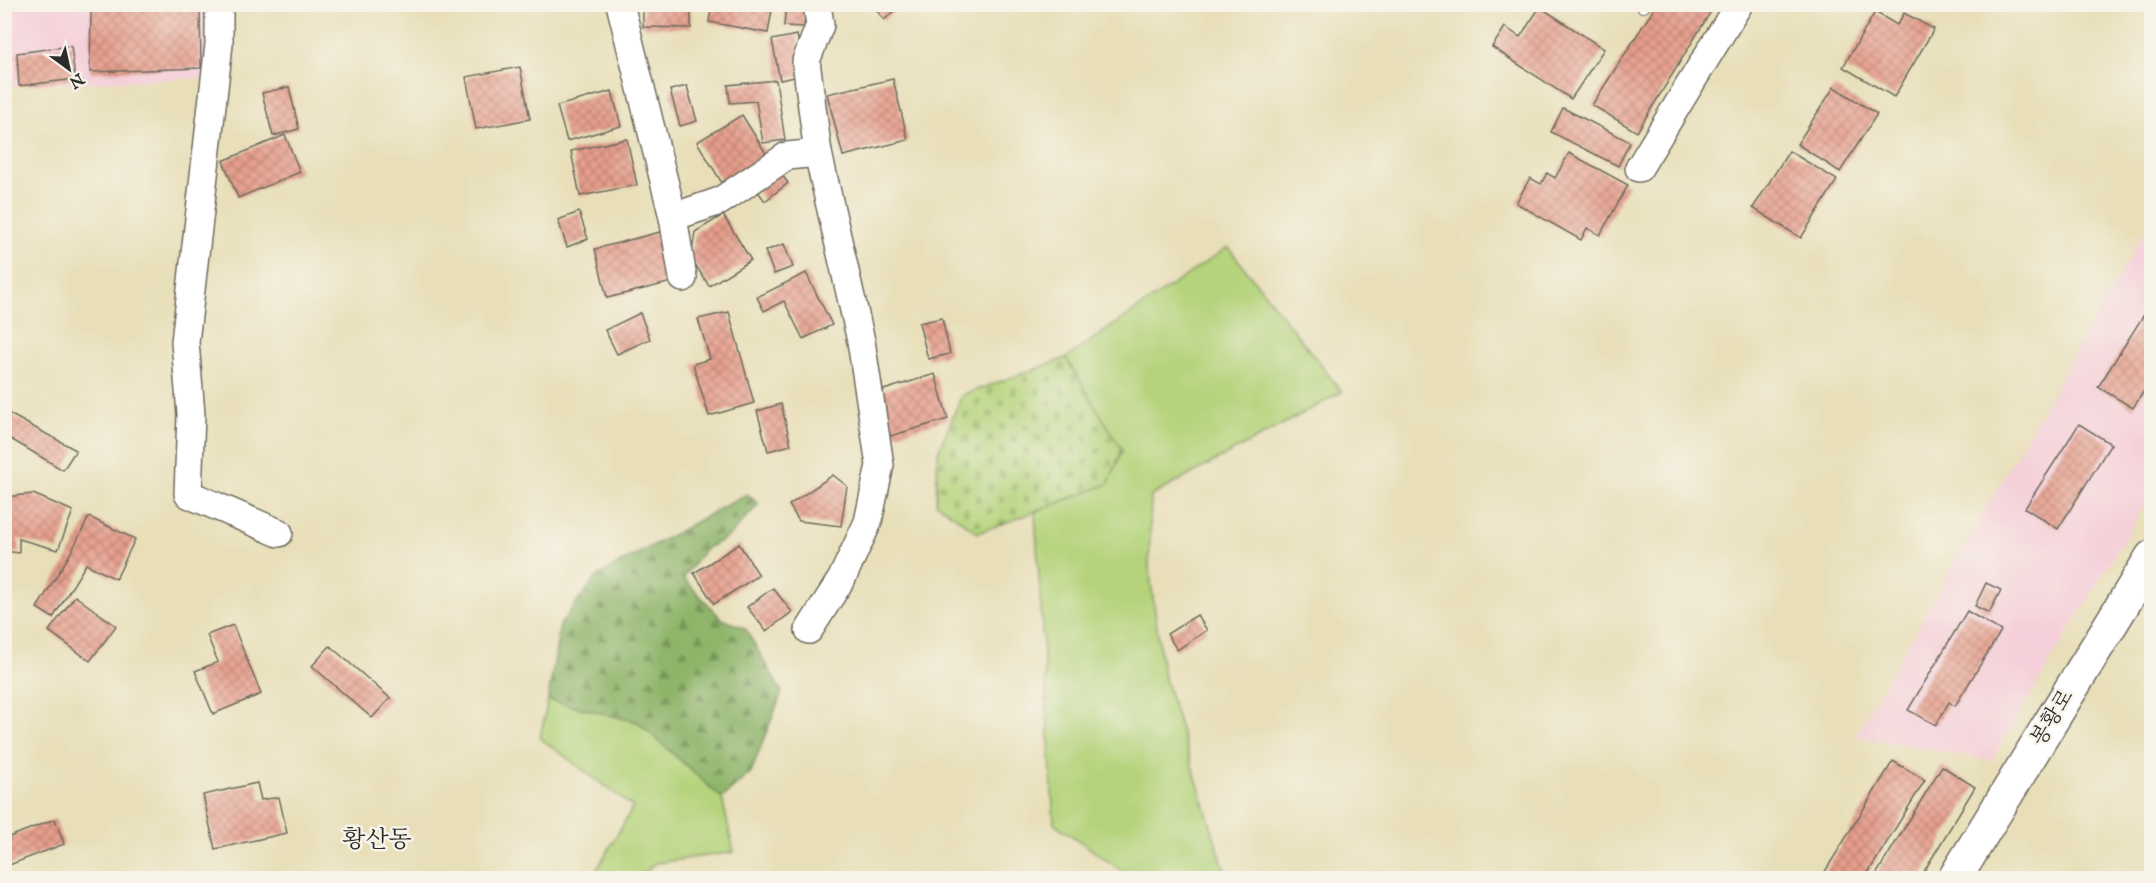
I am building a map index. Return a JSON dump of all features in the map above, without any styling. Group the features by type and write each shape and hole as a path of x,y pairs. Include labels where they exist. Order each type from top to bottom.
{"street":[{"path":"219,4 219,44 185,342 191,414 188,494 279,533"},
{"path":"620,4 673,217 683,278"},
{"path":"809,630 843,578 868,522 880,465 861,341 818,153 806,61 819,25 818,4"},
{"path":"1639,168 1739,4"},
{"path":"673,217 720,201 787,156 818,153"},
{"name":"봉황로","path":"1955,879 2151,557"}],"shaded area":[{"path":"4,5 227,5 226,77 5,86"},
{"path":"2151,221 2151,494 1991,761 1855,736"}],"green space":[{"path":"1228,247 1342,392 1151,496 1149,567 1163,672 1227,878 1132,878 1054,823 1035,512 1108,484 1122,451 1066,358"},
{"path":"1066,358 1122,450 1108,484 978,533 936,503 938,452 962,395"},
{"path":"747,494 759,504 728,537 705,549 683,578 722,619 745,628 782,692 751,772 722,798 638,722 548,700 560,625 597,576"},
{"path":"548,700 638,722 722,798 734,852 655,863 639,878 592,878 633,807 540,738"}],"building":[{"path":"200,4 201,68 90,72 91,8"},
{"path":"643,4 691,4 691,28 643,27"},
{"path":"712,4 773,4 768,33 709,22"},
{"path":"786,4 806,4 804,27 784,26"},
{"path":"872,4 903,4 884,20"},
{"path":"1657,4 1669,4 1675,9 1678,4 1708,4 1713,8 1637,132 1592,105"},
{"path":"1540,7 1604,49 1571,99 1492,47 1505,27 1520,37"},
{"path":"1875,12 1897,25 1904,13 1934,29 1894,97 1843,67"},
{"path":"797,35 805,75 780,80 772,40"},
{"path":"71,46 75,79 19,86 17,53"},
{"path":"520,67 530,119 476,129 466,77"},
{"path":"893,79 908,140 843,156 827,94"},
{"path":"776,80 785,140 763,143 756,101 730,103 728,85"},
{"path":"687,86 697,121 680,126 670,90"},
{"path":"289,87 299,129 273,136 262,93"},
{"path":"1834,87 1877,114 1840,172 1797,144"},
{"path":"612,91 621,126 567,141 557,106"},
{"path":"1563,108 1630,142 1618,166 1551,132"},
{"path":"742,115 767,155 722,183 697,142"},
{"path":"285,135 300,172 238,198 223,161"},
{"path":"627,139 637,185 580,196 571,151"},
{"path":"1789,151 1837,180 1801,238 1753,208"},
{"path":"1569,153 1628,185 1600,235 1587,228 1581,240 1516,203 1530,178 1541,184 1547,173 1555,178"},
{"path":"779,171 788,183 765,201 756,189"},
{"path":"579,212 588,239 567,247 558,220"},
{"path":"723,215 751,260 709,286 691,258 695,232"},
{"path":"660,232 672,282 607,298 595,249"},
{"path":"784,244 793,267 774,274 765,251"},
{"path":"806,273 832,325 803,339 784,301 764,311 757,297"},
{"path":"2152,302 2152,379 2133,408 2098,387"},
{"path":"729,312 754,403 709,416 693,364 710,359 698,319"},
{"path":"640,313 650,339 617,354 605,330"},
{"path":"942,318 950,354 928,359 919,323"},
{"path":"935,374 948,419 887,437 874,393"},
{"path":"781,404 791,445 768,451 757,411"},
{"path":"4,411 76,450 63,470 4,435"},
{"path":"2079,424 2111,444 2058,529 2025,508"},
{"path":"833,475 847,486 841,526 799,521 789,505"},
{"path":"33,494 73,511 58,550 19,539 19,553 4,551 4,497"},
{"path":"89,517 135,539 116,579 86,564 53,618 37,608 69,556"},
{"path":"739,544 759,575 714,604 694,573"},
{"path":"1986,583 2001,590 1989,613 1975,606"},
{"path":"773,588 792,612 766,631 747,607"},
{"path":"75,596 116,626 90,661 49,631"},
{"path":"1967,611 2001,631 1955,706 1949,702 1936,725 1908,710"},
{"path":"1197,615 1207,630 1177,650 1167,634"},
{"path":"233,625 261,694 213,714 195,671 218,662 207,635"},
{"path":"330,646 390,698 372,718 312,666"},
{"path":"1893,761 1925,780 1865,878 1821,878"},
{"path":"1942,766 1975,787 1920,878 1874,878"},
{"path":"257,783 261,800 279,797 287,833 215,849 203,795"},
{"path":"55,819 64,844 4,867 4,839"}],"district":[{"name":"황산동","path":"377,840"}]}
